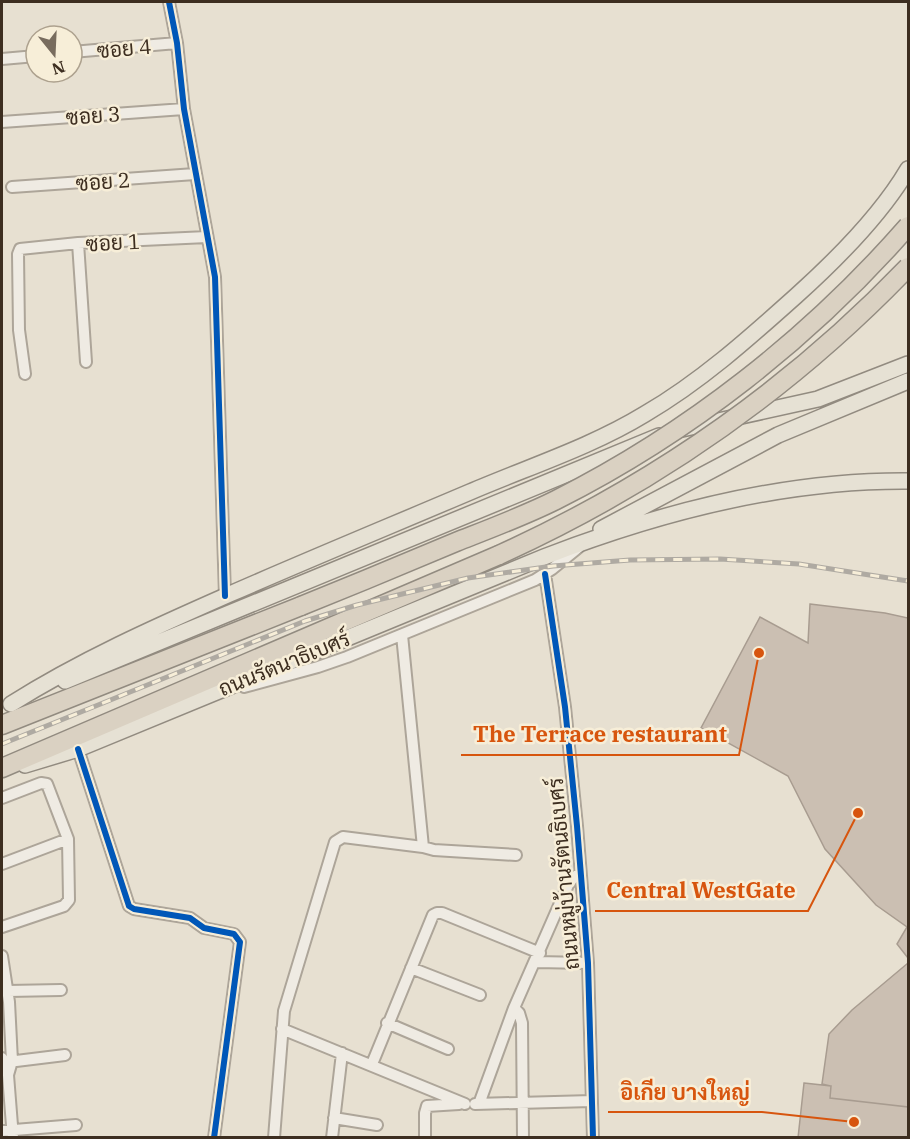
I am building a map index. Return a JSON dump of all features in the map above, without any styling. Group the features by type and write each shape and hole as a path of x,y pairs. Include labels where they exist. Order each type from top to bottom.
{"highway":[{"path":"2,725 301,606 525,514 571,492 626,461 724,395 772,357 842,295 909,226"},
{"path":"2,769 499,555 550,532 614,498 730,422 809,362 909,267"}],"main road":[{"path":"6,706 118,644 225,596 577,448 645,415 710,370 766,323 830,263 885,201 909,169"},
{"path":"885,201 909,190"},
{"path":"6,706 635,444 681,429 818,399 909,364"},
{"path":"564,549 778,435 909,381"},
{"path":"564,549 671,515 749,496 840,484 909,481"},
{"name":"ถนนรัตนาธิเบศร์","path":"2,769 78,749 564,549"}],"street":[{"path":"169,2 177,43 184,109 215,277 225,596"},
{"name":"ซอย 4","path":"84,51 177,43"},
{"path":"2,59 24,57"},
{"name":"ซอย 3","path":"2,122 184,109"},
{"name":"ซอย 2","path":"12,188 195,174"},
{"name":"ซอย 1","path":"25,374 19,330 18,254 20,249 78,243 207,237"},
{"path":"78,243 86,362"},
{"path":"201,698 318,667 402,635 545,574 583,543"},
{"name":"ถนนหมู่บ้านรัตนธิเบศร์","path":"545,574 565,707 588,963 593,1137"},
{"path":"402,635 423,847"},
{"path":"78,749 129,906 134,909 190,918 204,928 234,934 240,942 214,1137"},
{"path":"2,798 44,782 47,784 68,839 68,903 2,927"},
{"path":"274,1137 284,1011 335,842 343,837 434,850 516,855"},
{"path":"2,864 68,839"},
{"path":"479,1104 514,1008 568,885 580,873"},
{"path":"372,1064 433,915 437,913 442,913 538,957 588,963"},
{"path":"2,956 8,991 4,1061 8,1075 9,1133 76,1125"},
{"path":"411,968 480,995"},
{"path":"8,991 61,990"},
{"path":"514,1008 519,1013 522,1023 523,1137"},
{"path":"387,1023 448,1049"},
{"path":"282,1029 465,1104"},
{"path":"332,1137 342,1053"},
{"path":"4,1061 65,1055"},
{"path":"425,1137 427,1106 592,1101"},
{"path":"334,1118 377,1125"}],"building":[{"path":"810,604 908,618 908,958 897,944 907,927 876,905 825,849 788,776 701,728 760,617 808,643"},
{"path":"908,963 908,1107 830,1098 831,1086 822,1084 829,1034 852,1010"},
{"path":"804,1083 831,1086 830,1098 908,1107 908,1138 798,1138"}],"railway":[{"path":"2,744 305,621 357,605 468,578 553,566 630,560 720,559 799,564 908,581"}],"cycle path":[{"path":"169,2 177,43 184,109 215,277 225,596"},
{"path":"545,574 565,707 577,826 588,963 593,1138"},
{"path":"78,749 129,906 134,909 190,918 204,928 234,934 240,942 214,1138"}],"place":[{"name":"The Terrace restaurant","path":"759,653"},
{"name":"Central WestGate","path":"858,813"},
{"name":"อิเกีย บางใหญ่","path":"854,1122"}]}
